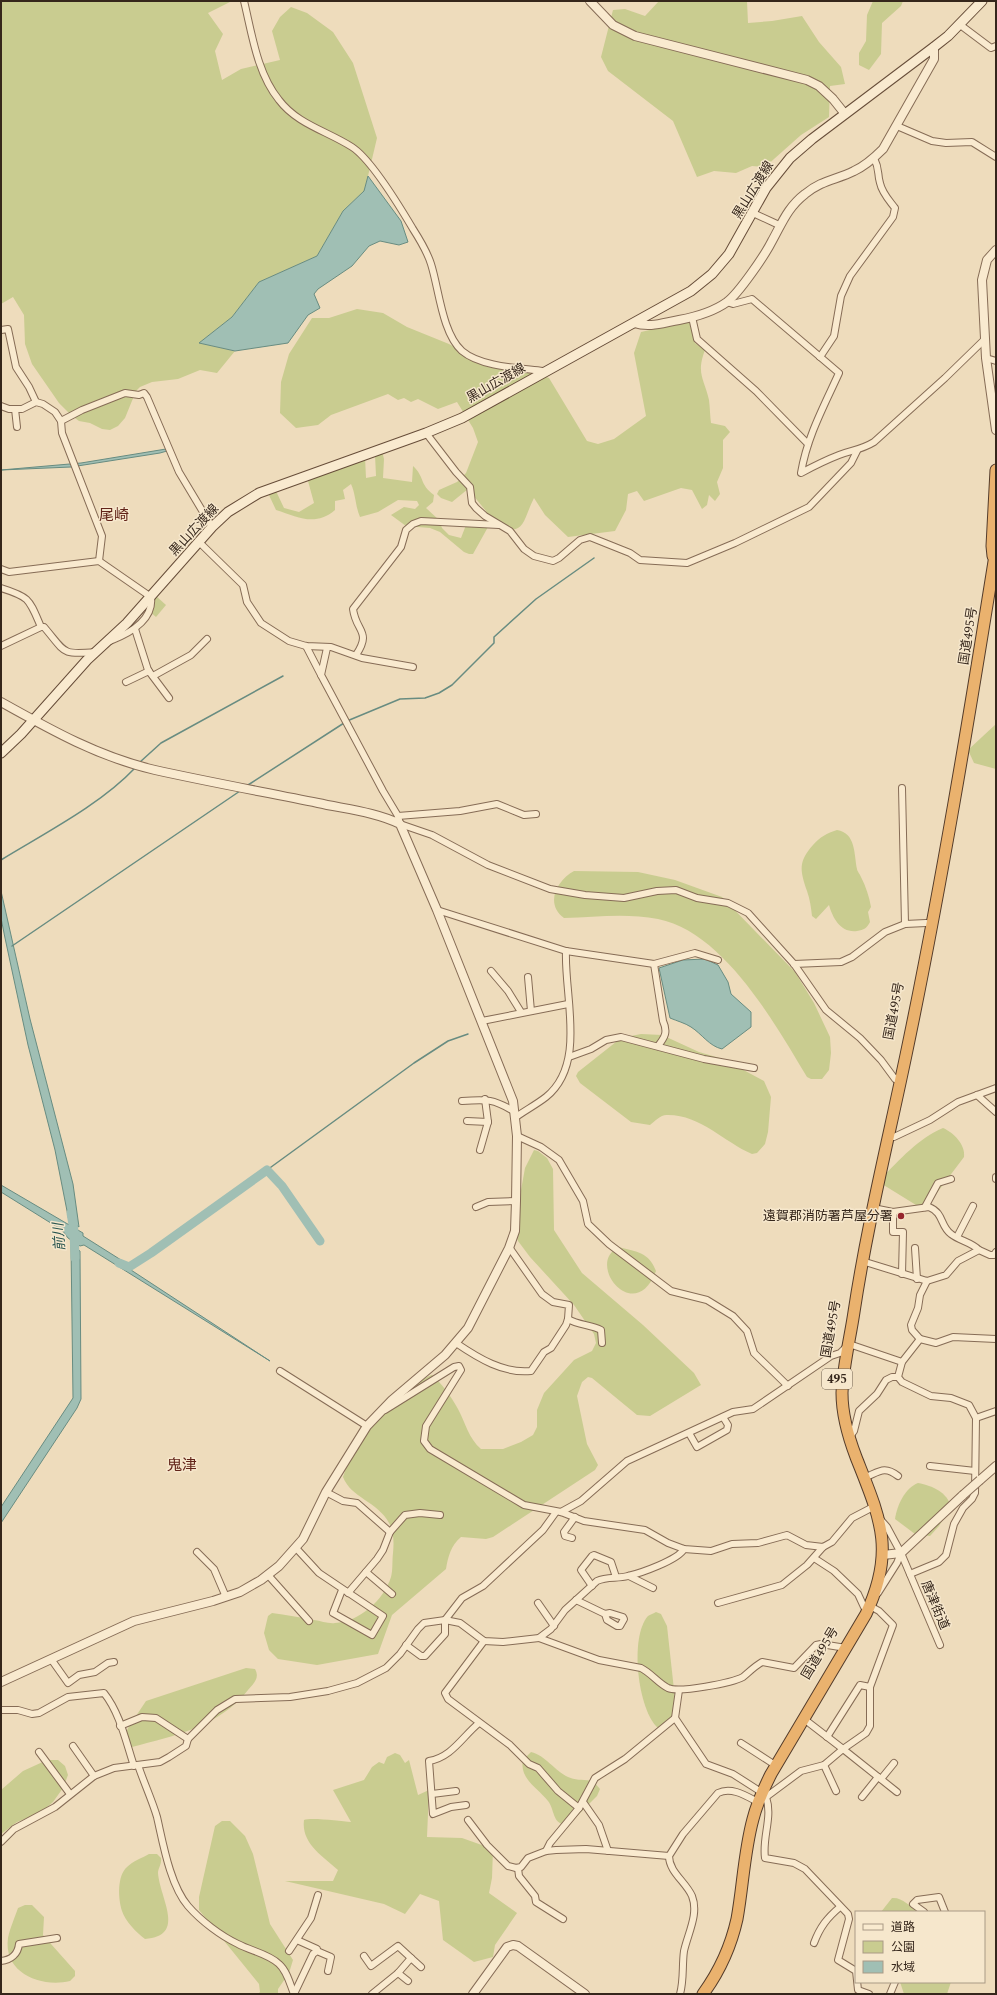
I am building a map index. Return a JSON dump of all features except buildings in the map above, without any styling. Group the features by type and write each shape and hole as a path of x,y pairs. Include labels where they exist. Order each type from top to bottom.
{"highway":[{"path":"994,563 992,546 996,470"},
{"name":"国道495号","path":"867,1606 878,1559 878,1544 873,1507 849,1438 843,1412 842,1395 862,1261 931,926 959,777 966,726 996,549"},
{"name":"国道495号","path":"703,1994 714,1978 731,1939 737,1920 749,1835 760,1796 772,1763 867,1606 880,1576 883,1555 880,1519 845,1448 835,1405 840,1353 863,1231 926,923 960,743 966,726"},
{"name":"国道495号","path":"695,1994 707,1978 716,1961 732,1917 740,1851 748,1817 843,1647"}],"main road":[{"name":"黒山広渡線","path":"1,753 34,720 96,652 151,597 212,526 228,512 259,493 426,433 462,418 543,371 677,300 712,274 729,254 766,188 781,168 799,149 934,47 960,24 982,1"}],"street":[{"path":"244,1 262,69 277,98 284,106 308,125 352,147 365,158 410,223 425,249 431,264 445,319 453,340 461,350 469,356 500,366 543,371"},
{"path":"590,1 613,25 635,36 792,76 818,86 833,99 845,114"},
{"path":"960,24 991,48 996,46"},
{"path":"634,323 646,326 692,317 713,310 727,302 769,247 779,225 794,204 827,180 854,171 874,158 888,142 934,59 934,47"},
{"path":"897,126 932,141 946,143 972,142 996,157"},
{"path":"820,357 834,336 841,296 850,276 893,217 895,208 884,194 879,182 879,168 874,158"},
{"path":"753,213 779,225"},
{"path":"996,250 987,260 982,280 984,340 996,430"},
{"path":"727,302 733,304 752,299 839,373 808,444 802,472 840,454 857,451 874,442 946,378 984,340"},
{"path":"692,317 697,339 756,391 808,444"},
{"path":"1,330 8,330 16,367 29,387 36,402"},
{"path":"986,358 996,361"},
{"path":"61,421 82,410 125,393 139,395 144,393 179,472 212,526"},
{"path":"1,406 9,409 22,409 36,402 43,404 55,412 61,421 62,433 102,536 100,561"},
{"path":"15,409 17,427"},
{"path":"426,433 456,472 470,487 472,503 476,508 510,531 524,549 534,556 547,561 559,558 575,544 590,537 630,553 640,560 687,563 735,543 809,507 851,463 857,451"},
{"path":"356,656 364,643 363,635 354,615 353,609 397,552 406,530 413,524 421,521 499,525"},
{"path":"199,542 243,585 247,602 261,623 289,641 306,646 331,648 356,656 413,667"},
{"path":"1,569 9,572 100,561 151,597 152,602 147,614 135,629 106,642"},
{"path":"1,588 23,595 31,603 41,627 44,628 65,652 72,654 96,652"},
{"path":"1,646 41,627"},
{"path":"135,629 151,674 169,698"},
{"path":"126,682 151,674 191,655 207,639"},
{"path":"1,1682 134,1621 240,1592 268,1575 279,1566 303,1539 326,1492 367,1426 378,1414 456,1344 468,1328 509,1247 515,1230 516,1115 506,1081 399,820 382,791 306,646"},
{"path":"322,675 327,648"},
{"path":"1,702 92,750 116,759 156,770 358,812 393,821 497,804 524,815 536,814"},
{"path":"902,788 905,924"},
{"path":"399,820 432,835 488,865 550,889 585,895 624,898 657,891 676,890 698,898 728,903 748,913 794,964 826,1010 860,1038 881,1060 895,1079"},
{"path":"437,910 566,951 654,964 695,953 718,960"},
{"path":"794,964 841,962 852,957 885,932 905,924 926,923"},
{"path":"516,1115 547,1096 564,1073 569,1057 572,1030 568,1004 566,951"},
{"path":"654,964 663,1021 666,1030 666,1034 658,1046"},
{"path":"490,972 508,991 521,1012"},
{"path":"528,977 531,1011"},
{"path":"482,1021 521,1012 568,1004"},
{"path":"569,1057 591,1049 606,1040 620,1037 637,1043 658,1046 704,1059 754,1068"},
{"path":"888,1137 894,1137 930,1120 958,1102 996,1088"},
{"path":"977,1095 996,1112"},
{"path":"462,1101 485,1099 499,1102 516,1115"},
{"path":"480,1150 488,1122 485,1099"},
{"path":"467,1121 488,1122"},
{"path":"517,1136 541,1147 559,1160 583,1201 586,1209 588,1224 609,1244 671,1291 707,1300 733,1316 747,1331 754,1353 788,1386"},
{"path":"925,1207 938,1183 951,1179"},
{"path":"476,1207 488,1202 516,1201"},
{"path":"957,1237 973,1206"},
{"path":"873,1208 893,1212 925,1207 937,1211 950,1234 973,1245 990,1256 994,1255 996,1252"},
{"path":"893,1212 893,1232 903,1232 902,1274"},
{"path":"456,1344 485,1360 508,1370 519,1372 531,1371 544,1352 551,1348 568,1319 569,1305 554,1302 542,1294 509,1247"},
{"path":"915,1248 917,1279"},
{"path":"862,1261 927,1281 946,1275 958,1261 979,1250"},
{"path":"927,1281 920,1295 918,1308 911,1325 912,1330 920,1339 936,1343 953,1337 996,1339"},
{"path":"568,1319 601,1330 602,1343"},
{"path":"898,1377 902,1362 920,1339"},
{"path":"406,1645 421,1656 425,1656 445,1634 445,1620 462,1598 484,1586 543,1530 558,1512 581,1501 626,1461 734,1412 753,1409 831,1356 840,1353 849,1344 902,1362"},
{"path":"378,1414 454,1367 459,1366 461,1370 426,1426 423,1435 426,1445 449,1462 524,1505 558,1512 584,1521 645,1530 668,1543 684,1549 711,1550 732,1544 758,1543 787,1535 806,1544 823,1547"},
{"path":"280,1371 367,1426"},
{"path":"849,1438 854,1431 858,1411 877,1394 886,1380 892,1377 898,1377"},
{"path":"898,1377 902,1382 931,1396 956,1400 969,1405 976,1418 975,1493 972,1499 963,1508 954,1524 946,1555 939,1562 910,1574"},
{"path":"976,1418 996,1412"},
{"path":"689,1433 697,1446 727,1430 728,1425 723,1417"},
{"path":"930,1466 975,1470"},
{"path":"867,1606 897,1563 901,1553 996,1466"},
{"path":"864,1478 886,1469 898,1476"},
{"path":"326,1492 343,1501 357,1503 390,1532"},
{"path":"718,1603 782,1585 807,1565 823,1547 832,1542 852,1518 873,1507"},
{"path":"296,1548 319,1573 345,1591 383,1616 372,1635 333,1613 345,1591 366,1572 383,1550 390,1532 405,1515 420,1513 440,1515"},
{"path":"572,1538 565,1536 564,1532 575,1517"},
{"name":"唐津街道","path":"880,1519 887,1527 901,1553 940,1645"},
{"path":"1,1842 14,1829 55,1807 94,1776 114,1768 160,1762 169,1757 186,1746 188,1739 218,1710 235,1699 290,1697 328,1691 357,1683 386,1668 424,1623 445,1620 460,1623 484,1641 503,1642 539,1638 554,1626 565,1610 602,1578 629,1576 674,1558 682,1553 684,1549"},
{"path":"196,1552 214,1569 226,1597"},
{"path":"883,1555 901,1553"},
{"path":"592,1586 581,1570 594,1555 612,1562 616,1577"},
{"path":"680,1994 684,1951 694,1916 694,1905 692,1896 686,1886 673,1870 669,1856 683,1834 718,1793 729,1791 740,1794 760,1796 801,1771 824,1765 843,1749 866,1733 870,1726 870,1686 874,1679 893,1625 879,1611 867,1606 858,1594 834,1571 814,1558"},
{"path":"366,1572 392,1594"},
{"path":"268,1575 309,1621"},
{"path":"629,1576 653,1588"},
{"path":"576,1600 605,1614"},
{"path":"538,1603 554,1626"},
{"path":"539,1638 599,1660 641,1668 647,1671 666,1687 679,1690 731,1682 743,1676 762,1662 794,1668 816,1645 821,1644 843,1647"},
{"path":"484,1641 445,1693 448,1699 510,1745 530,1764 538,1768 558,1791 579,1808"},
{"path":"51,1659 68,1683 79,1675 95,1672 108,1663 114,1662"},
{"path":"827,1737 860,1685 870,1686"},
{"path":"679,1690 675,1718 706,1764 733,1774 760,1796 770,1807 765,1831 765,1858 794,1863 805,1868 848,1914 849,1919 838,1960 855,1970"},
{"path":"1,1710 18,1710 32,1714 40,1713 68,1696 104,1693 109,1699 156,1816 161,1842 172,1872 187,1905 217,1931 233,1941 279,1964 285,1971 294,1994"},
{"path":"120,1726 142,1717 156,1718 188,1739"},
{"path":"546,1851 550,1843 579,1808 595,1778 625,1759 675,1718"},
{"path":"804,1719 897,1792"},
{"path":"466,1805 451,1806 433,1814 429,1761 440,1759 456,1748 479,1723"},
{"path":"741,1743 772,1763"},
{"path":"73,1746 94,1776"},
{"path":"39,1752 70,1794"},
{"path":"862,1797 894,1763"},
{"path":"824,1765 836,1791"},
{"path":"432,1794 456,1791"},
{"path":"583,1802 599,1825 608,1851"},
{"path":"468,1820 487,1845 508,1866 518,1868 521,1867 528,1858 546,1851 586,1849 669,1856"},
{"path":"518,1868 519,1876 534,1896 536,1902 563,1919"},
{"path":"289,1951 310,1918 318,1895"},
{"path":"923,1911 913,1904 917,1900 939,1897 945,1911"},
{"path":"814,1943 818,1930 825,1920 840,1907"},
{"path":"1,1967 1,1962 10,1959 15,1955 19,1944 57,1938"},
{"path":"297,1940 331,1957 328,1971"},
{"path":"364,1956 371,1966 396,1944 421,1967"},
{"path":"473,1994 507,1947 513,1945 518,1946 585,1994"},
{"path":"294,1994 306,1966 313,1954 317,1951"},
{"path":"372,1994 398,1973 411,1958"},
{"path":"398,1973 408,1981"},
{"path":"856,1983 858,1990 869,1994"},
{"path":"890,1994 895,1983"}],"green space":[{"path":"1,1 232,1 208,13 223,34 215,51 222,80 241,69 280,60 272,31 280,17 291,7 307,13 333,32 353,63 377,138 364,191 343,211 317,256 259,282 232,317 199,343 235,351 217,373 200,370 178,379 152,382 140,387 136,391 125,418 118,426 110,430 102,429 90,423 79,421 59,403 32,364 25,344 24,315 13,297 1,304"},
{"path":"659,1 747,1 748,23 802,16 819,42 841,67 845,84 830,86 829,117 801,135 765,167 752,166 736,173 714,171 697,177 673,121 608,71 601,57 613,10 625,9 645,16"},
{"path":"873,1 903,1 901,6 882,23 881,54 869,70 859,65 859,53 866,41 867,15"},
{"path":"357,309 383,313 407,327 449,344 471,356 534,372 549,378 587,441 598,444 614,439 646,416 634,353 641,332 689,321 695,343 705,350 702,358 701,371 709,400 711,423 725,426 730,432 723,440 723,468 717,482 720,494 715,501 709,495 707,505 702,509 692,490 681,488 644,501 637,491 628,494 626,510 615,531 568,537 545,515 534,498 521,526 510,530 490,524 486,511 468,489 452,502 441,498 437,494 439,490 457,482 466,473 478,442 473,428 457,402 438,409 418,399 411,402 404,398 398,400 388,394 331,415 318,425 296,428 280,413 281,382 289,354 312,318 329,318"},
{"path":"382,451 384,459 383,478 412,482 413,466 417,470 426,487 434,495 433,502 426,508 439,520 442,528 449,535 461,538 466,525 488,527 473,554 464,552 440,532 430,528 406,526 391,515 404,507 415,509 419,505 417,501 398,500 378,512 360,517 351,484 343,490 345,499 335,501 335,510 320,518 306,519 276,510 268,493 275,489 284,508 299,512 314,503 308,477 365,457 366,478 376,476 375,455"},
{"path":"156,596 166,605 156,617 150,612"},
{"path":"996,724 996,769 974,763 968,750"},
{"path":"837,830 848,835 851,840 857,870 866,888 871,907 868,912 870,922 868,926 859,931 846,930 838,924 829,905 816,919 812,916 809,897 803,877 802,866 808,851 821,838"},
{"path":"574,871 638,872 675,880 722,897 795,972 814,1003 830,1037 831,1053 829,1070 822,1079 811,1079 807,1077 780,1032 745,983 726,961 705,942 682,927 658,919 635,916 564,918 555,906 555,893 562,881"},
{"path":"641,1034 662,1035 699,1052 723,1059 764,1081 771,1097 768,1132 765,1144 757,1153 752,1154 702,1124 680,1116 665,1115 658,1118 650,1125 631,1122 580,1083 576,1076 578,1072 621,1038"},
{"path":"943,1128 951,1133 961,1144 964,1157 927,1206 916,1205 882,1184 881,1179 910,1150 934,1132"},
{"path":"534,1150 538,1151 547,1158 553,1169 554,1230 582,1273 643,1325 694,1373 701,1385 650,1416 637,1415 592,1378 588,1377 582,1382 577,1396 587,1444 598,1465 595,1470 493,1537 486,1539 461,1537 450,1552 446,1569 392,1615 378,1654 317,1665 278,1659 269,1650 264,1633 268,1616 272,1613 330,1623 344,1622 353,1619 369,1608 377,1601 388,1586 392,1574 393,1538 391,1526 378,1509 352,1490 343,1477 357,1443 380,1416 415,1385 432,1375 443,1386 452,1399 470,1435 477,1445 481,1449 503,1449 521,1442 533,1435 537,1427 537,1410 544,1393 574,1360 592,1351 596,1343 594,1334 574,1305 530,1257 518,1241 514,1229 525,1168"},
{"path":"619,1247 646,1256 656,1271 647,1287 636,1293 626,1292 616,1286 610,1276 607,1265 610,1255"},
{"path":"918,1483 939,1490 946,1497 951,1507 939,1526 930,1536 915,1534 895,1519 902,1498 913,1485"},
{"path":"656,1612 661,1614 667,1626 676,1708 671,1720 658,1728 651,1719 645,1706 638,1674 639,1640 642,1626 648,1616"},
{"path":"246,1668 255,1669 257,1678 237,1702 224,1713 180,1734 132,1747 126,1745 123,1739 128,1728 146,1701"},
{"path":"531,1752 541,1756 568,1777 593,1781 600,1789 597,1796 569,1824 560,1823 557,1820 548,1801 530,1783 524,1773 523,1760"},
{"path":"395,1753 400,1755 405,1763 409,1760 418,1795 429,1790 427,1837 462,1838 493,1849 492,1878 489,1893 517,1913 495,1945 493,1957 474,1962 443,1940 439,1901 420,1894 405,1914 384,1904 285,1881 333,1881 338,1870 319,1854 309,1842 304,1828 304,1820 319,1819 351,1822 333,1790 364,1780 372,1767 379,1762 384,1764 387,1757"},
{"path":"47,1760 58,1760 65,1766 68,1775 63,1788 53,1802 40,1813 17,1822 1,1834 1,1790 23,1771"},
{"path":"222,1821 230,1821 245,1836 253,1854 270,1924 293,1960 289,1973 278,1989 278,1994 258,1994 260,1992 259,1984 199,1910 199,1897 215,1826"},
{"path":"149,1854 157,1854 161,1858 158,1873 168,1915 168,1924 165,1931 158,1936 145,1939 138,1934 126,1919 122,1911 119,1888 121,1876 127,1867"},
{"path":"892,1898 896,1898 902,1900 916,1911 882,1911"},
{"path":"25,1905 32,1905 44,1917 43,1935 75,1971 75,1976 70,1981 59,1983 36,1980 18,1969 12,1960 8,1950 8,1938 18,1908"},
{"path":"900,1983 951,1983 947,1994 904,1994"}],"water":[{"path":"368,176 401,221 408,242 399,245 380,241 369,246 352,266 318,289 314,294 320,308 308,315 288,343 235,351 199,343 232,317 259,282 317,256 343,211 364,191"},
{"path":"166,449 167,451 160,453 71,467 1,470 81,463"},
{"path":"1,891 30,1019 73,1184 79,1227 69,1221 55,1150 28,1045 1,918"},
{"path":"705,959 718,965 728,982 731,994 751,1012 751,1027 722,1049 713,1045 684,1023 670,1018 659,968 683,960"},
{"path":"1,1185 83,1233 83,1236 129,1265 131,1270 270,1361 84,1245 80,1246 68,1238 62,1230 1,1192"},
{"path":"71,1245 80,1251 81,1399 77,1408 1,1523 1,1507 73,1398"}],"waterway":[{"path":"347,721 400,699 425,698 439,693 452,685 494,643 494,637 536,599 594,558"},
{"path":"140,762 161,743 283,676"},
{"path":"248,785 344,723"},
{"path":"1,860 54,829 89,806 135,768"},
{"path":"12,946 240,791"},
{"path":"267,1170 414,1063 448,1041 468,1034"},
{"path":"119,1263 129,1267 267,1170 282,1186 320,1241"},
{"name":"前川","path":"71,1213 74,1231 75,1258"}],"place":[{"name":"遠賀郡消防署芦屋分署","path":"901,1216"}],"district":[{"name":"尾崎","path":"114,515"},
{"name":"鬼津","path":"182,1465"}]}
